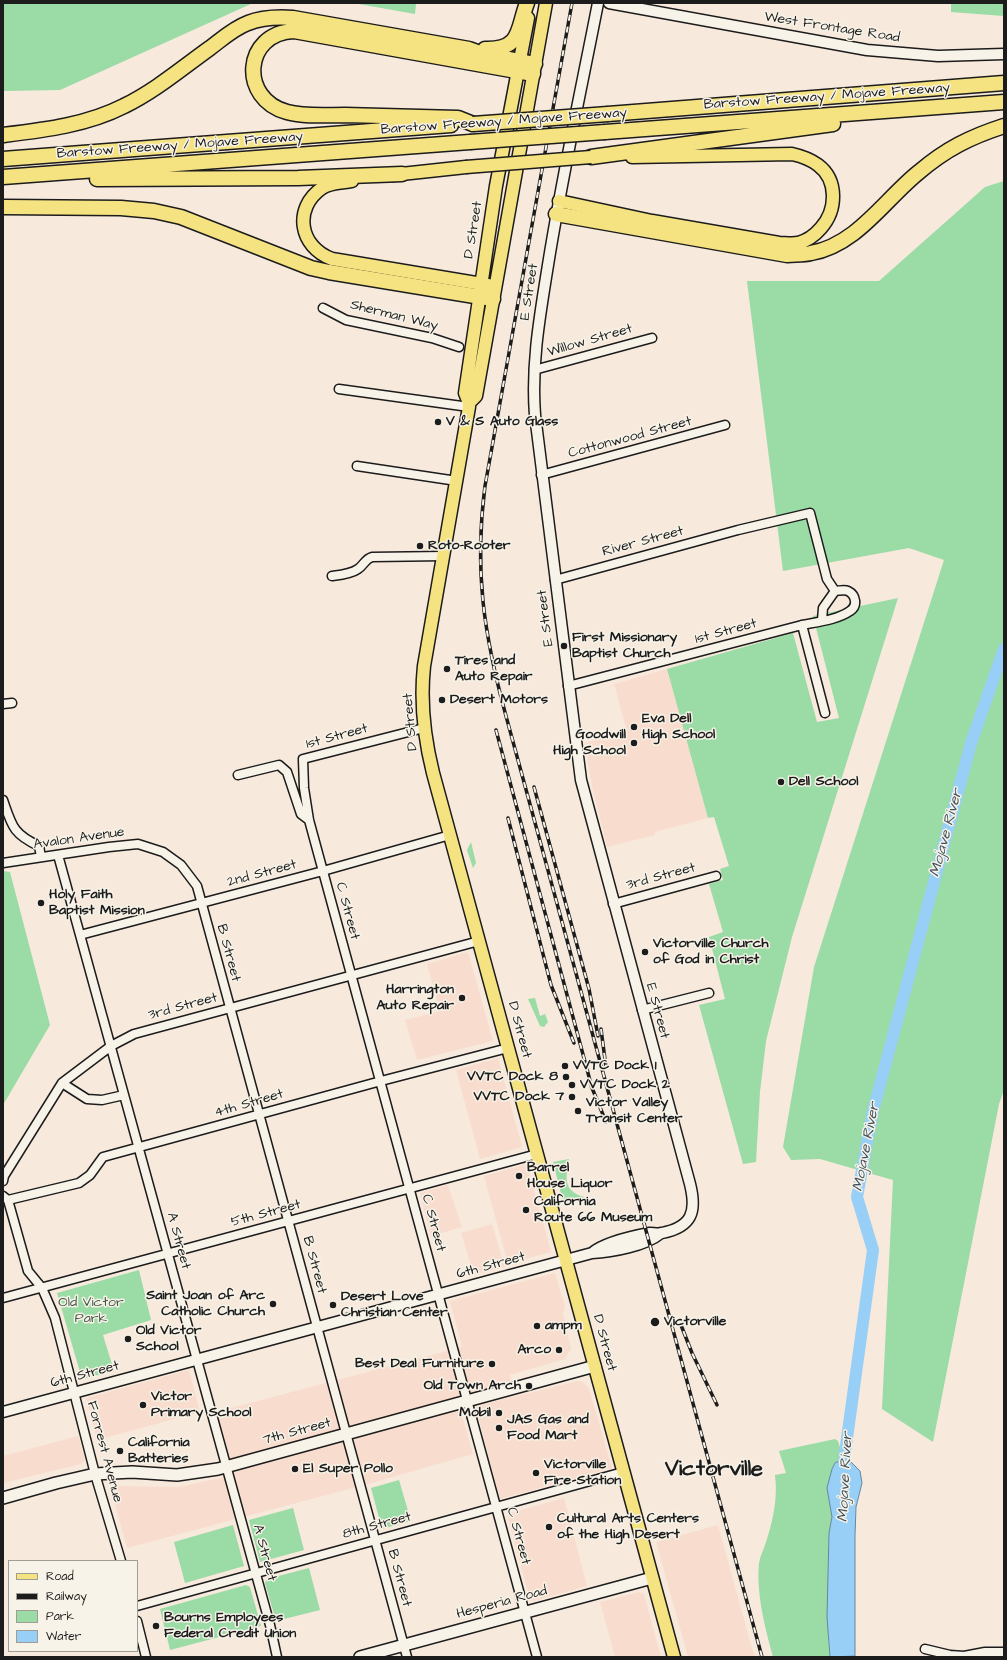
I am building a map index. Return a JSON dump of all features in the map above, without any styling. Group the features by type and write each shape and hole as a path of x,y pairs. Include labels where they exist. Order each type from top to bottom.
{"highway":[{"path":"3,135 77,124 123,107 148,93 248,22 272,17 293,18 469,49 498,49 513,41 519,31 527,3"},
{"path":"473,124 458,118 319,115 287,112 272,106 260,95 254,80 253,69 255,58 262,44 272,36 282,32 294,31 534,69"},
{"path":"469,49 518,66"},
{"name":"Barstow Freeway / Mojave Freeway","path":"3,159 1004,83"},
{"name":"Barstow Freeway / Mojave Freeway","path":"3,177 1004,102"},
{"path":"597,157 801,128 944,111 970,104"},
{"path":"558,207 787,255 811,253 830,247 852,235 918,172 948,149 979,134 1004,126"},
{"path":"63,173 91,179 298,178 402,174"},
{"path":"3,207 120,208 154,211 181,217 311,268 329,272 487,291"}],"main road":[{"name":"D Street","path":"487,291 496,186 518,66 532,3"},
{"name":"D Street","path":"546,3 534,69 465,393 469,405 424,666 422,699 424,728 433,773 674,1657"},
{"path":"487,291 324,256 308,241 305,232 305,213 309,201 323,188 331,184 466,167 597,157 792,154 806,157 819,165 828,178 833,192 832,206 828,221 815,235 798,243 779,243 652,221 558,207"},
{"name":"7th Street","path":"3,1498 56,1483 96,1474 132,1472 178,1475 226,1467 594,1366"},
{"name":"Hesperia Road","path":"360,1657 652,1578"}],"street":[{"name":"E Street","path":"598,3 558,207 537,338 534,370 535,415 581,780 613,904 693,1196 693,1208 690,1219"},
{"name":"West Frontage Road","path":"609,3 867,50 938,56 1004,54"},
{"name":"Sherman Way","path":"324,308 346,320 432,338 459,347"},
{"name":"Willow Street","path":"534,370 652,338"},
{"path":"339,389 469,405"},
{"name":"Cottonwood Street","path":"542,475 724,425"},
{"path":"357,466 457,481"},
{"name":"River Street","path":"555,580 738,530 810,514 827,579 835,591"},
{"path":"332,576 346,574 358,569 367,558 372,556 444,556"},
{"name":"1st Street","path":"568,686 839,616 852,611 855,604 855,598 849,592 844,590 835,591"},
{"path":"822,620 824,608 835,591"},
{"path":"802,625 825,714"},
{"path":"3,704 12,703"},
{"name":"1st Street","path":"309,820 304,788 303,759 424,728"},
{"path":"238,775 279,765 287,772 301,814 309,820"},
{"path":"3,800 14,830 24,839 39,846 41,858"},
{"name":"C Street","path":"309,820 526,1612 537,1657"},
{"name":"2nd Street","path":"80,935 323,871 450,835"},
{"name":"Avalon Avenue","path":"3,863 109,846 138,844 163,852 180,865 197,886 201,903"},
{"name":"A Street","path":"58,855 277,1657"},
{"name":"3rd Street","path":"613,904 716,876"},
{"name":"B Street","path":"201,903 407,1657"},
{"name":"3rd Street","path":"3,1181 4,1176 62,1083 111,1046 134,1034 479,941"},
{"path":"642,1010 709,993"},
{"name":"4th Street","path":"5,1198 79,1184 90,1176 103,1157 508,1048"},
{"path":"62,1083 87,1099 102,1100 124,1095"},
{"name":"5th Street","path":"3,1298 537,1154"},
{"name":"Forrest Avenue","path":"5,1198 28,1271 42,1288 55,1318 120,1560"},
{"name":"6th Street","path":"3,1412 592,1253 606,1252 652,1240 661,1233 680,1227 690,1219"},
{"name":"8th Street","path":"138,1606 255,1572 623,1472"},
{"path":"138,1625 146,1657"},
{"path":"925,1649 950,1655 964,1656 985,1652 1004,1652"}],"shaded area":[{"path":"667,669 708,818 655,832 655,835 607,847 592,786 585,743 627,731 614,684"},
{"path":"468,952 493,1041 417,1060 405,1020 440,1011 427,964"},
{"path":"498,1058 522,1147 480,1159 456,1070"},
{"path":"527,1164 551,1252 508,1264 484,1176"},
{"path":"448,1185 462,1227 431,1236 420,1193"},
{"path":"492,1224 505,1267 474,1275 461,1233"},
{"path":"555,1273 565,1307 563,1314 571,1349 565,1359 510,1375 511,1382 457,1398 473,1454 368,1484 127,1548 111,1490 115,1486 179,1487 233,1475 216,1412 462,1347 450,1301"},
{"name":"Victor Primary School","path":"189,1370 200,1412 97,1440 86,1398"},
{"path":"582,1381 589,1388 612,1468 500,1499 476,1408 480,1405"},
{"path":"78,1436 85,1460 81,1464 3,1483 3,1456"},
{"path":"564,1498 587,1586 534,1601 530,1600 507,1514"},
{"path":"718,1525 755,1657 688,1657 656,1542"},
{"path":"639,1592 644,1594 661,1657 615,1657 600,1602"}],"green space":[{"path":"3,3 253,3 60,90 3,91"},
{"path":"353,3 416,3 415,14"},
{"path":"951,3 1004,3 1004,16 951,12"},
{"path":"1004,181 1004,1090 999,1104 933,1442 882,1409 893,1180 820,1159 791,1160 783,1147 814,967 944,560 909,548 783,571 747,281 879,281 985,187"},
{"path":"898,598 792,937 766,1041 760,1092 756,1162 743,1164 699,1005 725,999 709,937 723,932 709,884 723,880 720,869 729,866 714,817 708,818 667,669 793,633 817,722 839,718 813,616"},
{"path":"471,842 476,863 473,868 467,850"},
{"path":"3,871 10,872 50,1025 3,1105"},
{"path":"535,998 540,1016 545,1014 548,1022 544,1027 540,1026 528,999"},
{"path":"569,1159 567,1182 572,1191 584,1197 584,1199 564,1206 553,1162"},
{"name":"Old Victor Park","path":"139,1270 151,1320 103,1335 114,1371 82,1379 57,1293"},
{"path":"835,1439 838,1441 844,1460 835,1463 830,1478 832,1517 829,1533 828,1637 830,1657 773,1657 762,1610 758,1574 759,1563 773,1518 776,1492 775,1475 786,1473 779,1451"},
{"path":"399,1480 411,1521 382,1529 371,1488"},
{"path":"293,1508 304,1550 260,1562 249,1520"},
{"path":"233,1525 244,1566 185,1583 174,1542"},
{"path":"309,1568 320,1610 276,1621 265,1583 267,1579"},
{"path":"246,1585 250,1587 261,1626 170,1650 160,1609"}],"water":[{"path":"849,1460 860,1471 862,1483 856,1507 855,1656 830,1657 827,1617 829,1533 832,1517 827,1488 835,1463"}],"waterway":[{"name":"Mojave River","path":"845,1476 844,1460 873,1250 857,1197 873,1111 971,743 1004,649"}],"railway":[{"path":"572,3 485,486 481,546 483,602 498,686 762,1657"},
{"path":"496,730 592,1088"},
{"path":"534,787 589,989 598,1036"},
{"path":"508,818 551,985 574,1043"},
{"path":"601,1029 606,1067"},
{"path":"590,1083 606,1122"},
{"path":"679,1320 692,1353 717,1405"}],"place":[{"name":"V & S Auto Glass","path":"438,422"},
{"name":"Roto-Rooter","path":"420,546"},
{"name":"First Missionary Baptist Church","path":"564,646"},
{"name":"Tires and Auto Repair","path":"447,669"},
{"name":"Desert Motors","path":"442,700"},
{"name":"Eva Dell High School","path":"634,727"},
{"name":"Goodwill High School","path":"634,743"},
{"name":"Dell School","path":"781,782"},
{"name":"Holy Faith Baptist Mission","path":"41,903"},
{"name":"Victorville Church of God in Christ","path":"645,952"},
{"name":"Harrington Auto Repair","path":"462,998"},
{"name":"VVTC Dock 1","path":"565,1066"},
{"name":"VVTC Dock 8","path":"566,1077"},
{"name":"VVTC Dock 2","path":"572,1085"},
{"name":"VVTC Dock 7","path":"572,1097"},
{"name":"Victor Valley Transit Center","path":"578,1111"},
{"name":"Barrel House Liquor","path":"519,1176"},
{"name":"California Route 66 Museum","path":"526,1210"},
{"name":"Saint Joan of Arc Catholic Church","path":"273,1304"},
{"name":"Desert Love Christian Center","path":"333,1305"},
{"name":"Victorville","path":"655,1322"},
{"name":"ampm","path":"537,1326"},
{"name":"Old Victor School","path":"128,1339"},
{"name":"Arco","path":"559,1350"},
{"name":"Best Deal Furniture","path":"492,1364"},
{"name":"Old Town Arch","path":"529,1386"},
{"name":"Victor Primary School","path":"143,1405"},
{"name":"Mobil","path":"499,1413"},
{"name":"JAS Gas and Food Mart","path":"499,1428"},
{"name":"California Batteries","path":"120,1451"},
{"name":"El Super Pollo","path":"295,1469"},
{"name":"Victorville Fire Station","path":"536,1473"},
{"name":"Cultural Arts Centers of the High Desert","path":"549,1527"},
{"name":"Bourns Employees Federal Credit Union","path":"156,1626"}],"district":[{"name":"Victorville","path":"714,1470"}]}
